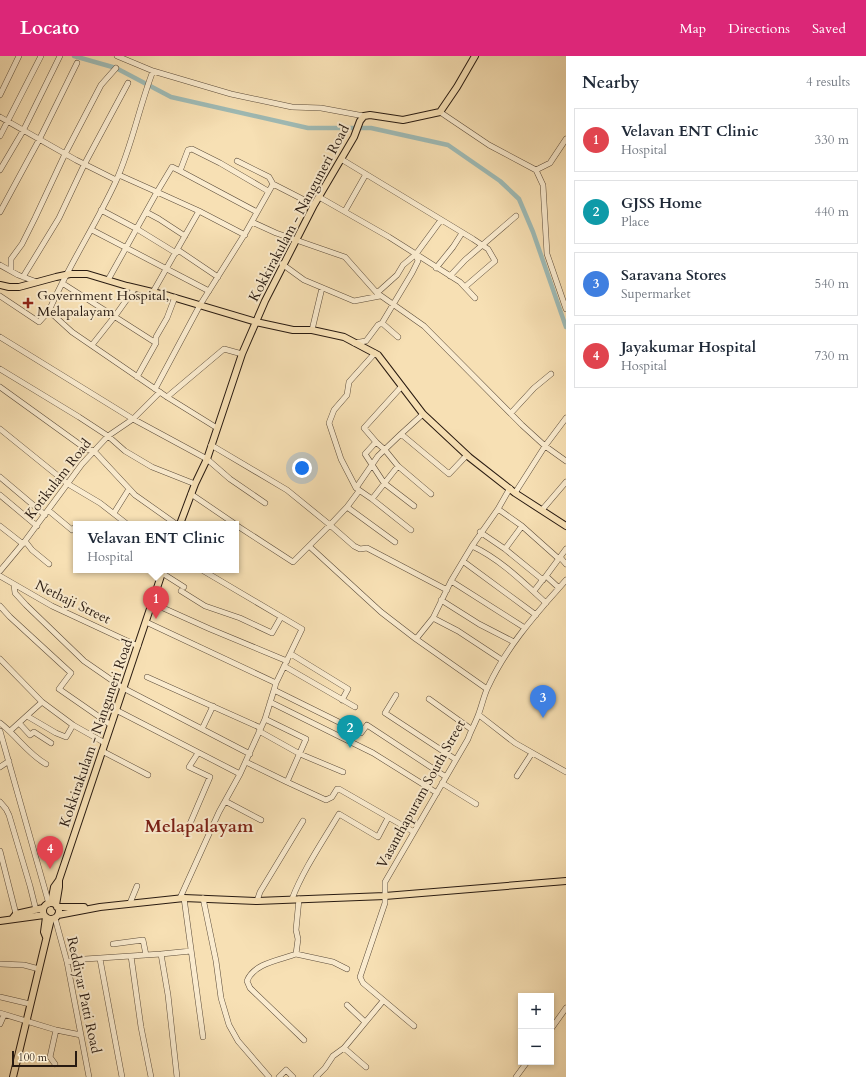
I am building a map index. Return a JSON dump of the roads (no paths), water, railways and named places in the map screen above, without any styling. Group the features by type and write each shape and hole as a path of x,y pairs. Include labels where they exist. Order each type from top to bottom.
{"main road":[{"path":"440,112 457,87 474,56"},
{"name":"Kokkirakulam - Nanguneri Road","path":"181,521 206,459 242,354 282,264 314,205 354,137 362,118 370,115 403,120 440,112"},
{"path":"1,286 19,288 66,275 87,274 256,322 293,330 312,330 344,337 378,355 423,414 467,455 515,493 566,526"},
{"name":"Kokkirakulam - Nanguneri Road","path":"51,917 58,910 53,905 59,887 59,880 162,573"},
{"path":"14,917 51,917 100,907 182,898 257,901 385,896 566,881"},
{"path":"0,921 53,905 100,907"},
{"path":"43,908 51,917"},
{"path":"13,1077 46,937 44,932 51,917"}],"street":[{"path":"0,95 19,56"},
{"path":"0,136 41,56"},
{"path":"0,170 23,131 60,56"},
{"path":"117,56 153,71 231,94 292,107 321,108 362,118"},
{"path":"0,212 39,140 77,63"},
{"path":"11,271 11,259 22,244 65,154 101,85 116,68"},
{"path":"0,296 39,322 48,311 62,282 92,230 119,174 134,134 153,71"},
{"path":"23,277 59,218 84,165 128,83"},
{"path":"440,112 489,144 536,170 542,185 547,254 566,309"},
{"path":"0,117 84,165 116,180"},
{"path":"536,170 550,163 566,139"},
{"path":"180,171 188,150 192,149 220,163 268,191"},
{"path":"341,159 488,249 495,261 466,286"},
{"path":"237,161 270,178 273,184 314,205"},
{"path":"108,280 172,167 257,212"},
{"path":"119,174 199,211 244,235"},
{"path":"345,211 366,174"},
{"name":"Kotikulam Road","path":"0,571 24,543 82,464 108,436 133,419 157,391 200,305 252,222 273,184"},
{"path":"319,197 345,211 466,286 475,298"},
{"path":"102,210 176,253 178,250"},
{"path":"153,292 199,211"},
{"path":"146,212 160,219 185,236"},
{"path":"450,276 482,245 516,216"},
{"path":"282,264 304,280 354,301 378,295 397,275 403,264 416,254 440,220"},
{"path":"252,222 296,240 345,257 378,295 424,326 545,446 566,462"},
{"path":"92,230 209,291"},
{"path":"436,268 462,233"},
{"path":"178,250 218,277"},
{"path":"354,343 366,341 371,333 382,323 418,261 416,254"},
{"path":"0,265 37,283"},
{"path":"62,282 156,343"},
{"path":"92,345 135,288"},
{"path":"312,330 322,288"},
{"path":"137,376 156,343 156,337 167,318 175,298"},
{"path":"48,311 72,332 157,391 217,428"},
{"path":"382,323 398,337"},
{"path":"0,337 133,419 206,459 230,479 265,503"},
{"path":"167,397 224,349 242,354"},
{"path":"375,353 348,382 347,395 334,410 329,423 341,459 357,489 411,530"},
{"path":"0,369 108,436 125,451 152,467 195,484"},
{"path":"511,413 534,388 551,374"},
{"path":"0,386 86,449 94,451 135,495 172,521"},
{"path":"402,386 364,428 398,466 431,494"},
{"path":"239,526 293,562 347,507 378,456 423,414"},
{"path":"515,493 545,446 566,418"},
{"path":"0,429 68,484 100,503 123,521"},
{"path":"401,434 449,474 467,455"},
{"path":"376,442 365,454 372,466 384,483 414,506"},
{"path":"211,445 287,490 354,546 360,549 367,548 447,590"},
{"path":"372,500 398,466"},
{"path":"0,477 45,515"},
{"path":"542,510 566,482"},
{"path":"416,639 433,618 451,581 464,562 480,532 498,509 510,488"},
{"path":"114,514 129,489"},
{"path":"191,494 232,521"},
{"path":"0,495 36,526"},
{"path":"347,507 395,542"},
{"path":"498,509 522,526 566,564"},
{"path":"48,510 72,530 73,529"},
{"path":"0,526 24,543 49,564"},
{"path":"506,549 522,526"},
{"path":"480,532 559,588"},
{"path":"309,546 381,612 416,639 487,689"},
{"path":"472,546 482,550 499,562 546,603"},
{"path":"534,591 566,548"},
{"path":"464,562 536,615"},
{"path":"165,573 182,589 205,606 240,618 272,633 281,617"},
{"path":"203,1037 182,898 225,801 250,754 265,718 276,683 302,629 207,573"},
{"name":"Nethaji Street","path":"0,576 52,606 138,646"},
{"name":"Vasanthapuram South Street","path":"383,1001 363,983 360,977 385,903 385,882 455,759 468,739 471,729 479,715 487,689 502,660 525,628 566,580"},
{"path":"451,581 525,628"},
{"path":"14,585 15,593 84,661 123,688 250,754"},
{"path":"441,600 479,624 514,642"},
{"path":"152,602 210,629 287,661"},
{"path":"0,606 71,673 59,689 111,726"},
{"path":"433,618 458,631 502,660"},
{"path":"146,622 276,683"},
{"path":"291,654 348,689 342,700"},
{"path":"0,659 42,702 73,725 105,743"},
{"path":"284,666 355,707"},
{"path":"147,677 213,706 260,730 300,754 343,772"},
{"path":"274,690 361,733 367,725 446,777"},
{"path":"396,695 385,713 455,759"},
{"path":"429,699 471,729"},
{"path":"10,731 42,702"},
{"path":"270,702 373,753 437,793"},
{"path":"202,729 213,706"},
{"path":"116,710 240,774"},
{"path":"479,715 515,743 566,772"},
{"path":"27,716 66,738 73,725"},
{"path":"265,718 306,739 287,782"},
{"path":"20,723 30,735 34,732 51,743"},
{"path":"0,724 10,731 30,752 46,764"},
{"path":"0,731 53,905"},
{"path":"102,751 148,775"},
{"path":"186,833 210,777 189,767 198,753"},
{"path":"517,776 532,753"},
{"path":"0,767 9,761"},
{"path":"246,762 326,800 332,797 337,789 339,789 414,832"},
{"path":"442,783 476,804"},
{"path":"225,801 261,820"},
{"path":"1,806 9,815 36,910"},
{"path":"296,954 298,940 296,930 296,899 299,880 339,814 378,837 388,818"},
{"path":"257,901 260,892 303,820"},
{"path":"0,851 14,917"},
{"path":"130,903 137,886"},
{"path":"204,898 216,961 221,998 229,1025 238,1041 269,1077"},
{"name":"Reddiyar Patti Road","path":"51,917 67,962 90,1077"},
{"path":"113,944 143,940 146,955"},
{"path":"67,962 85,959 191,952"},
{"path":"161,954 168,996 177,1077"},
{"path":"304,1040 250,988 247,981 250,974 258,967 296,954 333,962 347,969"},
{"path":"131,956 141,1027 151,1077"},
{"path":"100,959 122,1077"},
{"path":"0,964 24,965 39,969"},
{"path":"0,997 30,1004"},
{"path":"316,1077 326,1068 333,1056 344,1048 383,1001 414,1026"},
{"path":"347,1005 365,1022"},
{"path":"554,1025 566,1008"},
{"path":"0,1024 2,1014 56,1030 81,1035"},
{"path":"55,1064 50,1057 56,1030"},
{"path":"344,1048 366,1067"},
{"path":"516,1077 524,1065"},
{"path":"279,1077 286,1070 293,1077"}],"waterway":[{"path":"74,56 116,68 171,97 308,128 371,128 448,145 500,181 519,199 533,232 566,327"}],"place":[{"name":"Government Hospital, Melapalayam","path":"28,303"},
{"name":"Velavan ENT Clinic","path":"156,619"},
{"name":"Saravana Stores","path":"543,718"},
{"name":"GJSS Home","path":"350,748"},
{"name":"Jayakumar Hospital","path":"50,869"}],"district":[{"name":"Melapalayam","path":"199,826"}]}
